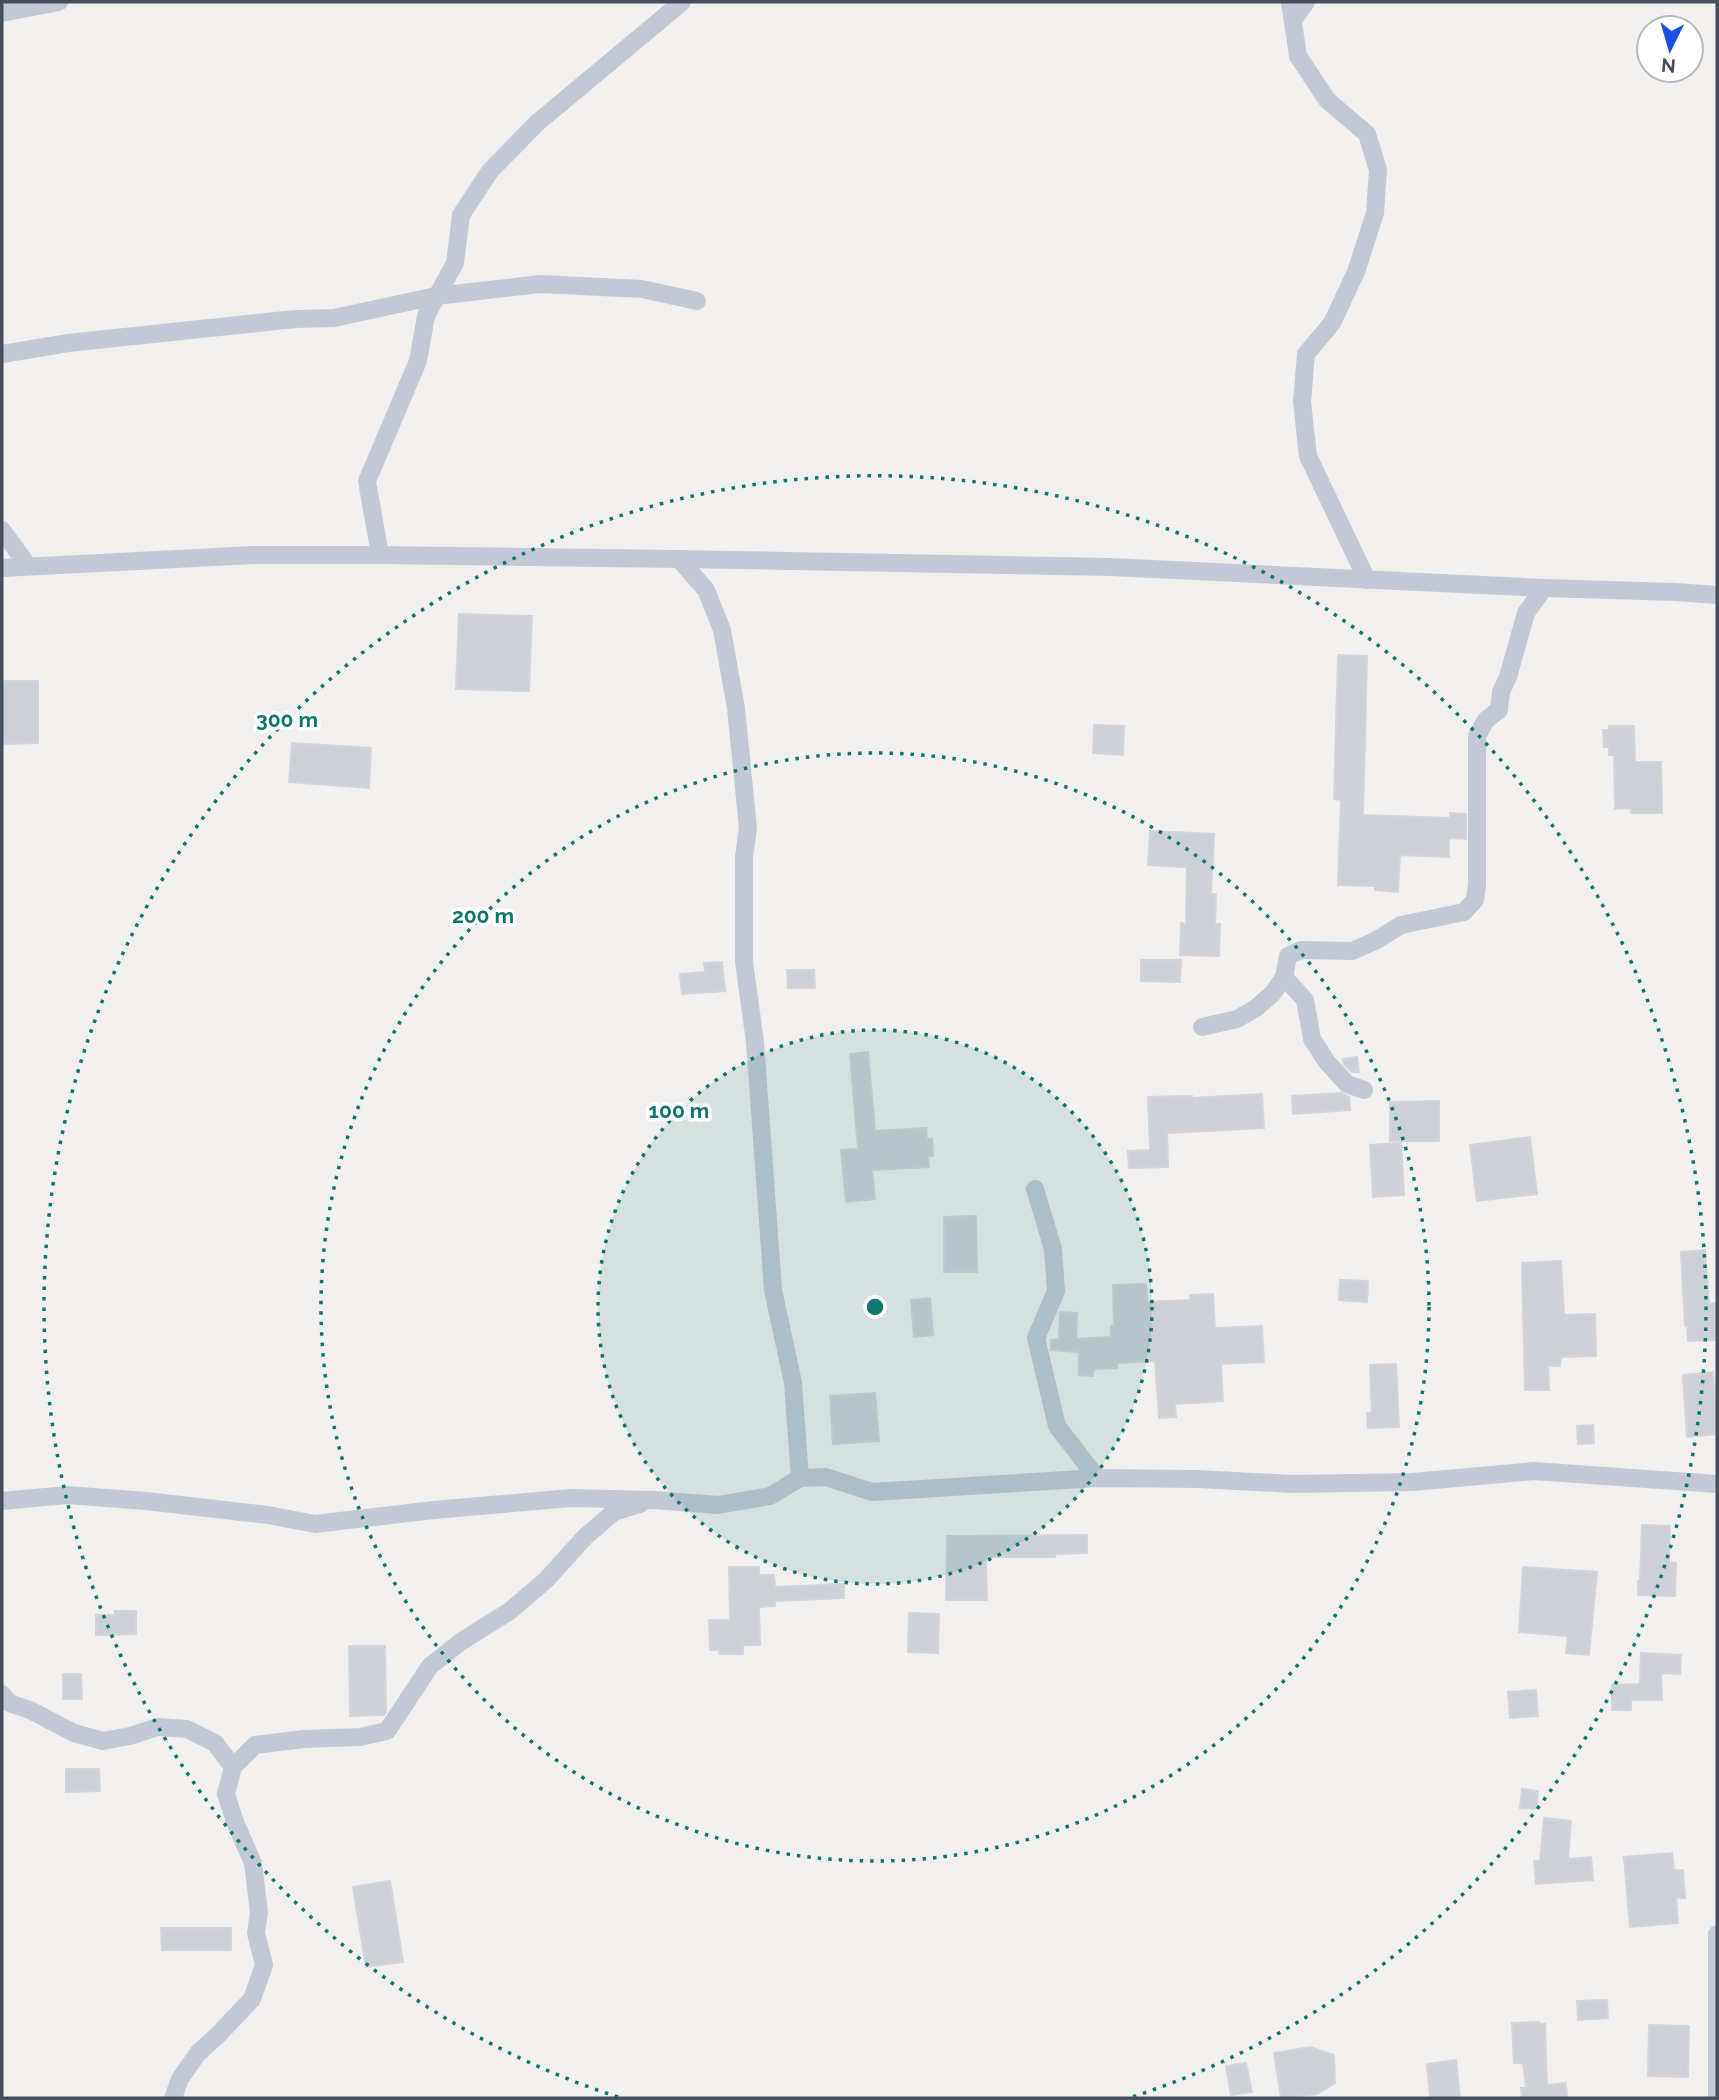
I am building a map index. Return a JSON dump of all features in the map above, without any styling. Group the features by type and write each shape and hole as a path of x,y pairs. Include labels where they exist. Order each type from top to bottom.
{"street":[{"path":"2,13 59,2"},
{"path":"380,555 367,481 418,361 426,316 455,263 461,215 490,170 537,123 682,2"},
{"path":"1306,2 1292,11 1298,56 1327,100 1367,134 1378,170 1375,214 1356,272 1332,323 1306,354 1302,402 1308,456 1367,580"},
{"path":"2,355 68,343 295,319 334,318 436,296 540,284 642,289 697,301"},
{"path":"2,530 28,566"},
{"path":"2,568 254,555 679,559 1111,567 1717,595"},
{"path":"679,559 706,590 722,630 736,708 748,828 744,857 744,962 755,1042 773,1290 793,1383 800,1478"},
{"path":"1202,1027 1237,1019 1256,1008 1273,993 1284,977 1288,956 1301,950 1352,951 1401,925 1464,912 1475,900 1476,736 1486,720 1499,709 1526,613 1544,588"},
{"path":"1284,977 1305,1000 1312,1039 1327,1062 1347,1084 1364,1090"},
{"path":"1035,1189 1052,1250 1056,1291 1036,1338 1057,1426 1097,1478"},
{"path":"2,1501 67,1495 268,1515 315,1524 570,1498 718,1505 770,1496 800,1478 826,1476 872,1492 1097,1478 1198,1479 1292,1484 1413,1482 1534,1471 1717,1484"},
{"path":"173,2098 180,2079 198,2053 252,1999 264,1965 256,1933 259,1912 253,1863 226,1794 233,1767 255,1745 304,1739 360,1737 387,1731 430,1666 462,1641 510,1611 546,1580 585,1537 614,1512 653,1500"},
{"path":"2,1694 9,1703 30,1710 74,1733 103,1741 158,1727 187,1729 215,1743 233,1767"},
{"path":"1717,1940 1717,2098"}],"building":[{"path":"459,614 532,616 529,691 456,689"},
{"path":"1338,655 1367,656 1363,815 1450,818 1450,813 1466,814 1466,839 1449,838 1449,857 1400,855 1398,892 1375,890 1375,886 1338,885 1341,800 1334,799"},
{"path":"2,681 38,681 38,743 2,744"},
{"path":"1094,725 1124,726 1123,755 1093,753"},
{"path":"1609,726 1634,726 1635,762 1661,762 1662,813 1631,813 1631,808 1615,809 1614,755 1609,755 1609,747 1604,747 1603,730 1609,730"},
{"path":"292,743 371,748 369,788 289,782"},
{"path":"1150,831 1214,834 1211,894 1216,894 1215,924 1220,924 1219,956 1180,955 1181,923 1186,924 1187,867 1148,865"},
{"path":"1141,960 1181,960 1180,982 1141,981"},
{"path":"722,962 725,991 682,994 680,974 705,972 704,963"},
{"path":"787,970 814,970 815,988 788,988"},
{"path":"868,1052 875,1131 926,1128 927,1139 932,1139 933,1156 928,1156 929,1167 872,1170 875,1199 846,1202 841,1150 858,1149 850,1054"},
{"path":"1357,1057 1359,1072 1352,1072 1343,1059"},
{"path":"1341,1093 1349,1097 1350,1110 1293,1114 1292,1096"},
{"path":"1262,1094 1264,1128 1167,1133 1168,1167 1129,1168 1128,1151 1150,1150 1148,1097 1192,1098"},
{"path":"1439,1101 1439,1141 1390,1141 1390,1102"},
{"path":"1530,1137 1537,1194 1477,1201 1470,1145"},
{"path":"1401,1143 1404,1195 1373,1197 1370,1145"},
{"path":"976,1216 977,1272 944,1272 944,1217"},
{"path":"1705,1250 1709,1304 1717,1303 1717,1340 1688,1341 1681,1252"},
{"path":"1561,1261 1564,1315 1595,1314 1596,1356 1561,1357 1560,1366 1548,1366 1549,1390 1525,1390 1522,1263"},
{"path":"1340,1280 1368,1281 1367,1302 1339,1300"},
{"path":"1146,1284 1147,1302 1190,1300 1190,1295 1213,1294 1215,1328 1262,1326 1264,1362 1221,1364 1223,1401 1175,1404 1176,1417 1159,1418 1155,1361 1117,1363 1117,1368 1094,1369 1093,1376 1079,1375 1079,1352 1051,1350 1051,1340 1059,1339 1060,1312 1077,1313 1076,1339 1111,1337 1111,1326 1114,1326 1113,1285"},
{"path":"930,1298 933,1335 914,1337 911,1300"},
{"path":"1396,1364 1399,1427 1368,1428 1367,1413 1372,1413 1370,1365"},
{"path":"1713,1372 1717,1434 1687,1437 1683,1375"},
{"path":"875,1393 879,1441 833,1444 830,1396"},
{"path":"1593,1425 1594,1443 1578,1444 1577,1426"},
{"path":"1642,1525 1670,1526 1669,1563 1676,1563 1675,1596 1638,1595"},
{"path":"1087,1535 1087,1553 1055,1554 1055,1557 986,1557 987,1600 946,1600 947,1536"},
{"path":"729,1567 759,1567 759,1575 774,1575 775,1587 844,1584 844,1598 775,1601 775,1606 759,1607 760,1645 743,1645 743,1654 720,1654 719,1650 710,1650 709,1620 730,1620"},
{"path":"1523,1567 1597,1572 1589,1655 1566,1653 1568,1636 1519,1632"},
{"path":"115,1611 136,1611 136,1634 96,1635 96,1615 115,1615"},
{"path":"909,1613 939,1614 938,1653 908,1652"},
{"path":"349,1646 385,1646 384,1715 350,1716"},
{"path":"1641,1653 1681,1655 1680,1674 1661,1673 1662,1700 1631,1700 1631,1710 1612,1710 1612,1685 1640,1684"},
{"path":"63,1674 81,1674 82,1699 63,1699"},
{"path":"1536,1690 1538,1716 1510,1718 1508,1692"},
{"path":"66,1769 99,1769 100,1791 66,1792"},
{"path":"1522,1789 1538,1791 1536,1809 1520,1808"},
{"path":"1544,1818 1571,1821 1568,1859 1591,1857 1593,1880 1536,1884 1534,1861 1540,1861"},
{"path":"1672,1853 1674,1870 1683,1870 1685,1898 1676,1898 1678,1923 1630,1927 1624,1857"},
{"path":"390,1881 403,1962 366,1967 353,1887"},
{"path":"161,1928 231,1928 231,1950 162,1950"},
{"path":"1607,2000 1608,2018 1578,2020 1577,2001"},
{"path":"1512,2023 1545,2024 1547,2085 1566,2083 1567,2098 1522,2098 1521,2088 1526,2088 1523,2063 1514,2063"},
{"path":"1649,2025 1689,2026 1688,2077 1648,2076"},
{"path":"1310,2047 1334,2055 1335,2083 1317,2094 1281,2098 1274,2053"},
{"path":"1456,2060 1460,2098 1430,2098 1427,2064"},
{"path":"1246,2063 1252,2092 1231,2095 1226,2066"}]}
